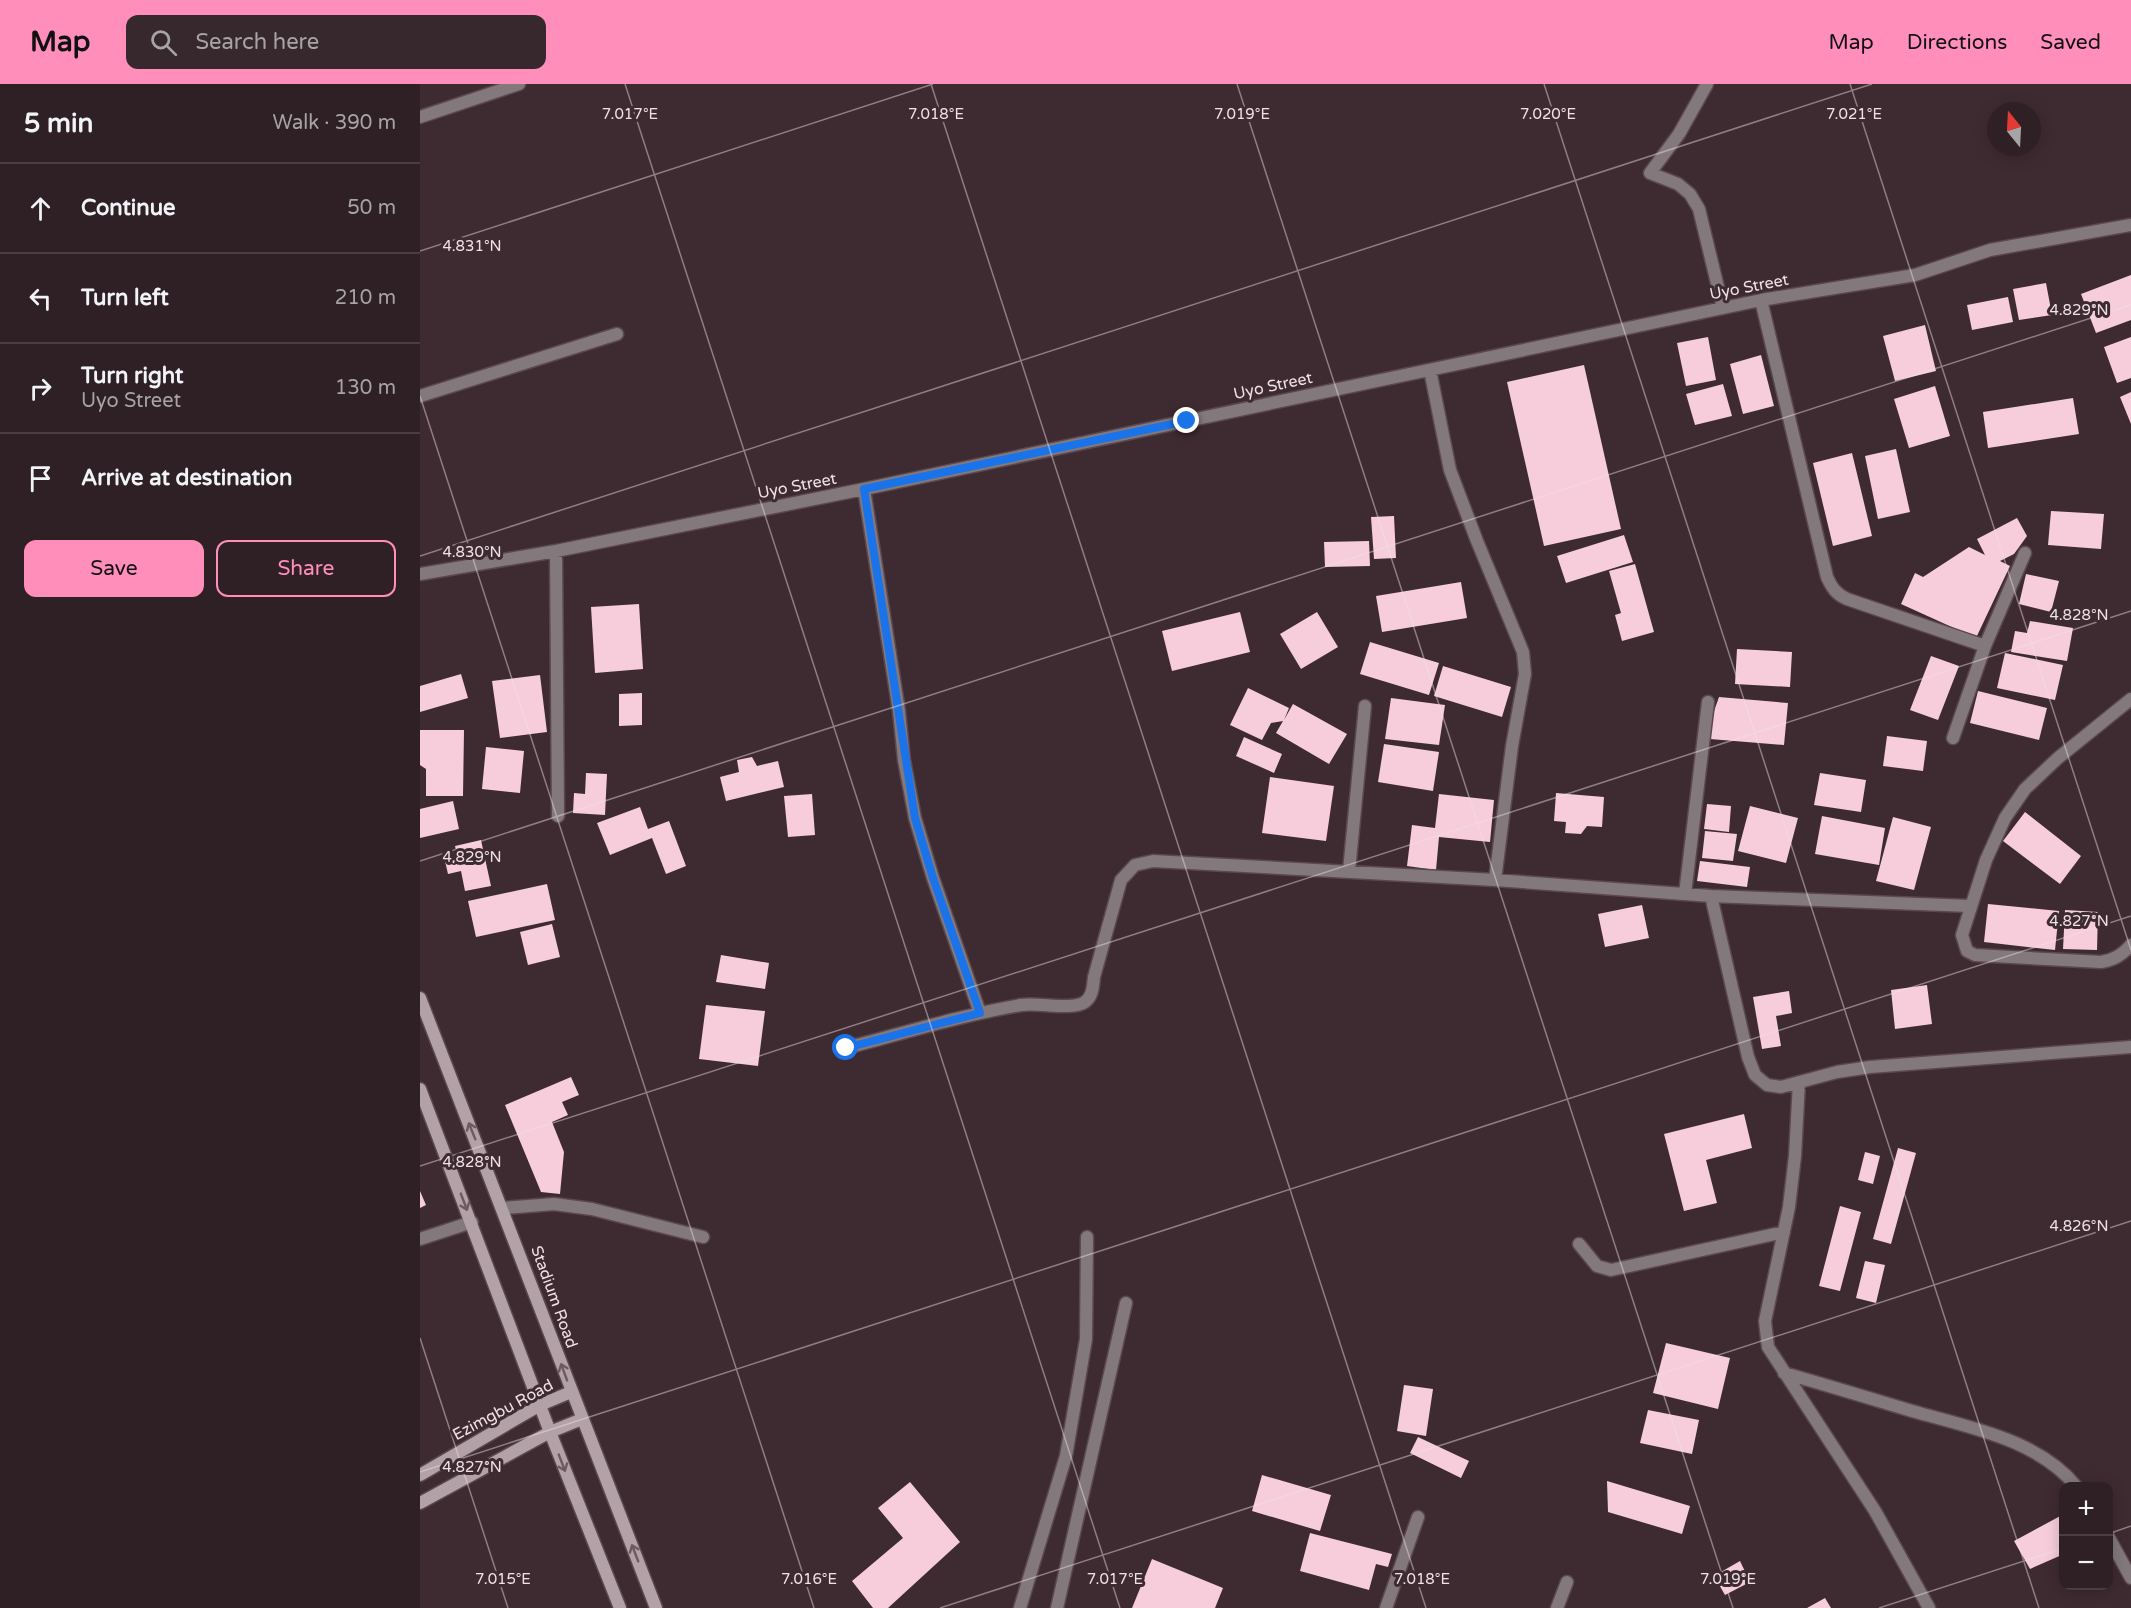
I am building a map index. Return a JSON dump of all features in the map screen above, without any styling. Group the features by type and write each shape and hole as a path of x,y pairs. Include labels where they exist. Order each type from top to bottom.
{"main road":[{"name":"Stadium Road","path":"420,998 656,1608"},
{"path":"420,1089 550,1432 620,1608"},
{"name":"Ezimgbu Road","path":"420,1475 540,1405 571,1392"},
{"path":"420,1503 550,1432 582,1419"}],"street":[{"path":"420,117 519,84"},
{"path":"1707,84 1679,134 1650,173 1678,184 1695,201 1724,308"},
{"name":"Uyo Street","path":"420,574 556,551 864,489 1761,300 1915,275 1990,250 2131,225"},
{"path":"1761,300 1827,577 1837,594 1985,645"},
{"path":"420,396 617,334"},
{"path":"1430,370 1450,470 1522,652 1525,674 1512,746 1495,880"},
{"path":"864,489 915,818 933,878 980,1013"},
{"path":"556,551 558,816"},
{"path":"1953,738 1985,645 2025,553"},
{"path":"2131,699 2058,758 2025,789 2005,818 1986,860 1962,935 1967,951 1975,955 2101,962 2122,955 2131,945"},
{"path":"1685,894 1708,702"},
{"path":"1349,872 1365,706"},
{"path":"846,1048 980,1013 1024,1005 1073,1006 1084,1002 1092,994 1094,977 1121,880 1135,865 1153,861 1495,880 1711,896 1970,906"},
{"path":"1711,896 1748,1057 1755,1075 1767,1085 1781,1087 1837,1072 1870,1067 2131,1047"},
{"path":"1799,1082 1795,1156 1784,1232 1765,1321 1768,1347 1875,1510 1929,1608"},
{"path":"503,1208 554,1204 592,1209 703,1237"},
{"path":"420,1239 471,1222"},
{"path":"1579,1244 1597,1266 1611,1270 1784,1232"},
{"path":"1020,1608 1066,1456 1086,1339 1087,1237"},
{"path":"1057,1608 1126,1303"},
{"path":"1784,1373 1989,1433 2053,1464 2072,1482"},
{"path":"1386,1608 1418,1517"},
{"path":"2113,1544 2131,1578"},
{"path":"1557,1608 1567,1582"}],"building":[{"path":"2131,275 2131,320 2096,333 2081,294"},
{"path":"2046,283 2052,315 2019,320 2013,289"},
{"path":"2008,297 2013,322 1972,330 1967,305"},
{"path":"1925,325 1936,371 1895,381 1883,336"},
{"path":"1708,337 1716,380 1686,386 1677,343"},
{"path":"2131,337 2131,378 2117,383 2104,347"},
{"path":"1761,355 1774,406 1743,414 1730,364"},
{"path":"1584,365 1621,529 1544,546 1507,382"},
{"path":"1723,384 1732,416 1695,425 1686,394"},
{"path":"1935,386 1950,436 1909,448 1894,399"},
{"path":"2131,392 2131,424 2120,397"},
{"path":"2073,398 2079,434 1988,448 1983,412"},
{"path":"1896,449 1910,512 1878,519 1865,456"},
{"path":"1852,453 1872,536 1833,546 1813,463"},
{"path":"2051,511 2104,514 2101,549 2048,545"},
{"path":"1394,516 1396,558 1374,559 1371,517"},
{"path":"2017,518 2027,536 2014,554 2000,561 2010,566 1976,638 1901,604 1915,573 1923,577 1969,547 1985,555 1977,539"},
{"path":"1624,535 1633,562 1566,583 1557,556"},
{"path":"1369,541 1370,566 1325,567 1324,542"},
{"path":"1635,564 1654,632 1622,641 1615,615 1621,613 1609,571"},
{"path":"2026,574 2059,581 2051,612 2019,604"},
{"path":"1461,582 1467,618 1382,632 1376,596"},
{"path":"639,604 643,669 595,673 591,607"},
{"path":"1240,612 1250,652 1172,671 1162,631"},
{"path":"1317,612 1338,647 1301,669 1280,634"},
{"path":"2030,621 2073,628 2067,661 2011,652 2015,631 2027,633"},
{"path":"1370,642 1439,663 1429,695 1360,674"},
{"path":"1737,649 1792,652 1790,687 1735,684"},
{"path":"2005,653 2063,665 2055,700 1997,688"},
{"path":"1931,656 1959,666 1938,720 1910,710"},
{"path":"1443,666 1511,687 1502,717 1434,696"},
{"path":"461,674 468,698 420,712 420,686"},
{"path":"540,675 547,732 500,738 492,681"},
{"path":"1248,688 1289,708 1284,720 1293,704 1347,734 1329,764 1276,733 1283,721 1271,723 1262,740 1230,725"},
{"path":"1978,691 2047,708 2039,740 1970,723"},
{"path":"642,693 642,725 619,726 619,694"},
{"path":"1719,697 1788,703 1784,745 1710,739 1713,714"},
{"path":"1391,698 1445,705 1439,745 1385,739"},
{"path":"420,730 464,730 463,796 426,796 426,769 420,765"},
{"path":"1887,736 1927,741 1923,771 1883,766"},
{"path":"1244,737 1282,754 1274,773 1236,756"},
{"path":"1384,744 1439,752 1433,791 1378,782"},
{"path":"486,747 524,751 520,793 482,789"},
{"path":"752,757 757,766 778,761 784,787 726,801 720,777 739,772 737,760"},
{"path":"586,773 607,774 605,815 573,813 574,793 585,794"},
{"path":"1820,773 1866,780 1861,812 1814,805"},
{"path":"1270,777 1334,786 1326,841 1262,833"},
{"path":"1556,793 1604,797 1602,827 1587,826 1581,834 1565,833 1566,822 1554,821"},
{"path":"812,794 815,835 788,837 784,796"},
{"path":"1439,794 1494,800 1490,842 1439,837 1436,870 1407,866 1412,825 1435,828"},
{"path":"453,801 459,829 420,838 420,809"},
{"path":"1707,804 1731,806 1729,832 1704,829"},
{"path":"1750,806 1798,818 1786,863 1738,851"},
{"path":"640,807 648,829 669,821 686,866 666,874 652,838 610,855 597,823"},
{"path":"2025,812 2081,856 2060,884 2003,841"},
{"path":"1822,816 1885,828 1879,865 1815,854"},
{"path":"1893,817 1931,827 1914,890 1876,881"},
{"path":"1705,831 1737,834 1733,861 1702,858"},
{"path":"481,840 491,886 465,891 461,871 448,874 445,861 458,859 455,846"},
{"path":"1700,861 1750,867 1747,887 1697,881"},
{"path":"547,884 555,920 476,937 468,901"},
{"path":"1988,904 2059,911 2055,950 1984,942"},
{"path":"1642,905 1649,938 1605,947 1598,914"},
{"path":"2065,910 2098,912 2097,950 2063,949"},
{"path":"552,924 560,957 528,965 520,932"},
{"path":"721,955 769,963 765,989 716,982"},
{"path":"1927,985 1932,1024 1895,1029 1891,990"},
{"path":"1789,991 1792,1013 1776,1016 1781,1046 1762,1049 1753,997"},
{"path":"706,1005 765,1011 758,1066 699,1059"},
{"path":"571,1077 579,1095 562,1102 568,1115 552,1122 564,1152 560,1194 541,1192 505,1105"},
{"path":"1744,1114 1752,1148 1706,1160 1717,1203 1684,1211 1664,1134"},
{"path":"1898,1148 1916,1153 1891,1244 1873,1239"},
{"path":"1865,1152 1880,1156 1873,1184 1858,1180"},
{"path":"420,1191 426,1205 420,1208"},
{"path":"1840,1206 1861,1212 1840,1291 1819,1286"},
{"path":"1865,1261 1885,1265 1876,1303 1856,1298"},
{"path":"1666,1343 1730,1358 1718,1409 1653,1393"},
{"path":"1404,1385 1433,1389 1426,1436 1397,1431"},
{"path":"1648,1410 1699,1420 1692,1454 1640,1443"},
{"path":"1418,1437 1469,1461 1461,1478 1410,1453"},
{"path":"1262,1475 1331,1495 1320,1531 1252,1511"},
{"path":"1607,1481 1690,1506 1682,1534 1608,1512"},
{"path":"910,1482 960,1542 888,1608 873,1608 852,1581 903,1538 878,1508"},
{"path":"2059,1517 2059,1556 2030,1569 2014,1541"},
{"path":"1310,1533 1392,1554 1388,1567 1376,1564 1369,1590 1300,1571"},
{"path":"1152,1559 1223,1588 1215,1608 1132,1608"},
{"path":"1740,1561 1750,1582 1725,1595 1714,1576"},
{"path":"1825,1598 1831,1608 1807,1608"}],"route":[{"path":"846,1048 980,1013 933,878 915,818 904,760 899,711 864,489 1187,421"}]}
